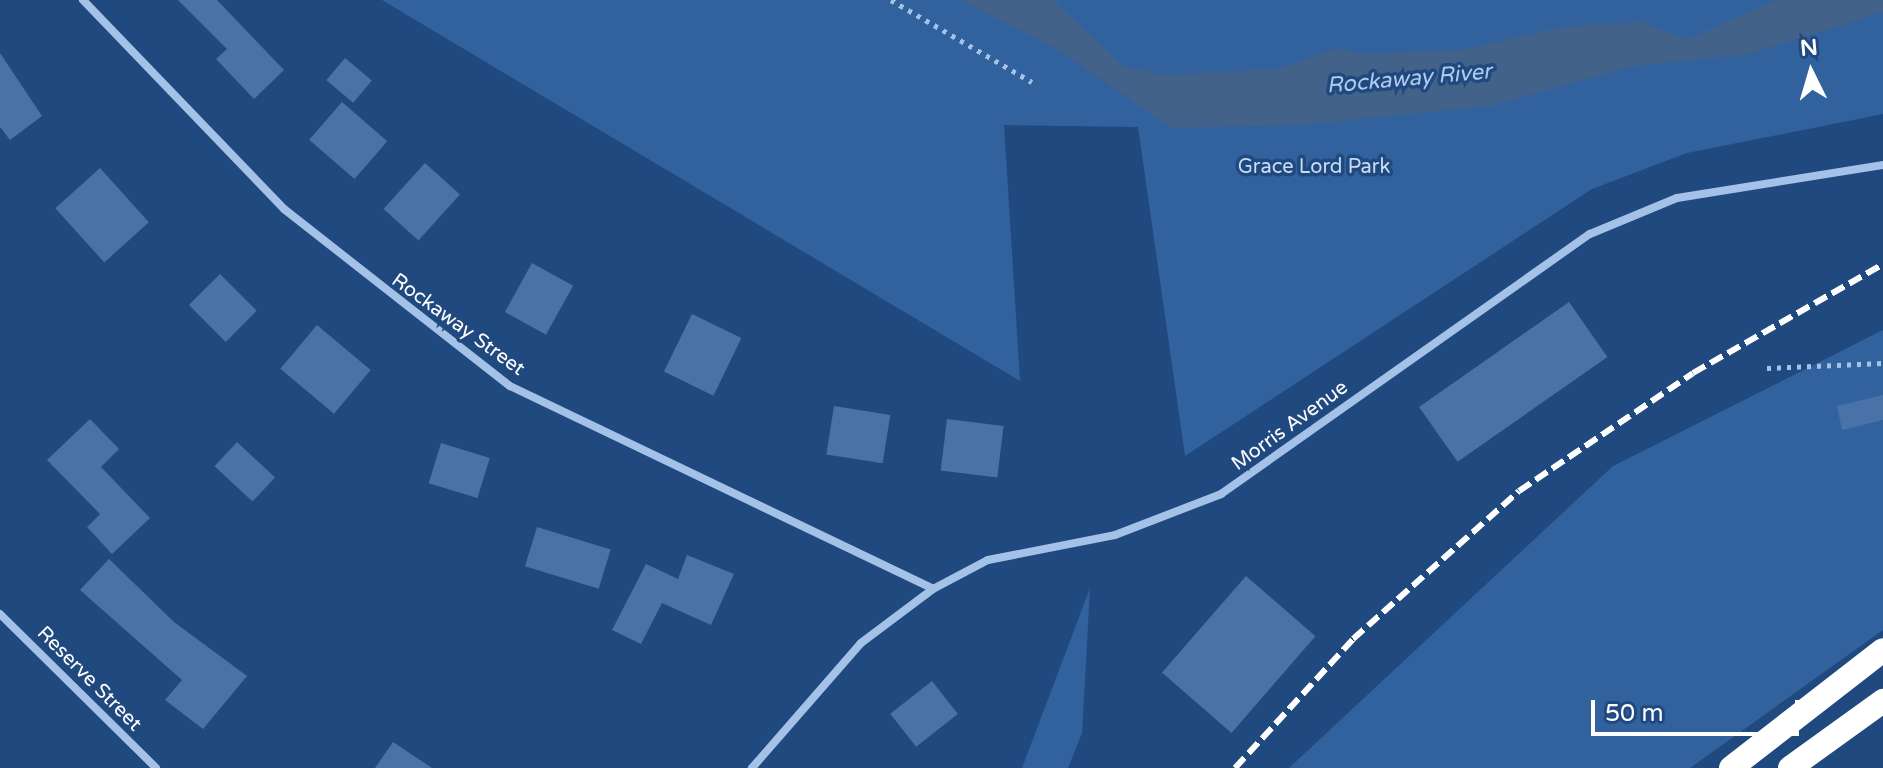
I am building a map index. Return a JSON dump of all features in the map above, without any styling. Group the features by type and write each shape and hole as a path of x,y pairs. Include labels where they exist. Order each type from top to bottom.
{"highway":[{"path":"1731,768 1883,650"},
{"path":"1790,768 1883,701"}],"street":[{"name":"Rockaway Street","path":"83,0 284,209 510,386 933,589"},
{"name":"Morris Avenue","path":"752,768 861,643 933,589 988,560 1115,535 1221,494 1520,281 1624,216 1677,198 1883,165"},
{"name":"Reserve Street","path":"0,614 156,768"}],"path":[{"path":"891,0 1032,82"},
{"path":"1767,368 1883,363"}],"green space":[{"name":"Grace Lord Park","path":"382,0 1883,0 1883,114 1687,153 1592,189 1185,456 1138,127 1004,125 1020,381"},
{"path":"1883,330 1883,630 1690,768 1289,768 1613,466"},
{"path":"1090,588 1082,733 1068,768 1022,768"}],"water":[{"name":"Rockaway River","path":"962,0 1053,0 1123,66 1163,75 1277,69 1339,48 1359,54 1462,50 1567,26 1641,22 1687,40 1776,0 1883,0 1883,12 1749,54 1634,66 1490,106 1299,125 1173,128 1060,51"}],"building":[{"path":"178,0 217,0 284,70 254,99 216,59 227,49"},
{"path":"0,53 42,116 10,140 0,127"},
{"path":"345,58 372,80 353,103 326,80"},
{"path":"342,102 387,141 354,179 309,140"},
{"path":"425,163 460,194 418,241 384,209"},
{"path":"100,168 149,222 104,262 55,208"},
{"path":"532,263 573,286 546,335 505,312"},
{"path":"220,274 257,311 226,342 189,305"},
{"path":"1569,302 1607,357 1458,462 1419,407"},
{"path":"692,314 741,338 713,396 664,372"},
{"path":"317,325 371,370 334,414 280,369"},
{"path":"1883,395 1883,420 1842,430 1837,406"},
{"path":"834,406 890,415 883,463 826,454"},
{"path":"90,419 119,449 101,467 150,518 112,554 87,527 100,514 47,460"},
{"path":"947,419 1004,426 997,478 941,471"},
{"path":"237,442 275,477 253,502 214,466"},
{"path":"441,443 490,458 477,498 429,483"},
{"path":"537,527 611,550 599,589 525,566"},
{"path":"687,555 734,574 711,625 662,603 641,644 612,630 646,564 678,579"},
{"path":"109,559 174,622 247,676 203,729 165,700 182,680 80,590"},
{"path":"1246,576 1315,636 1231,733 1162,673"},
{"path":"932,681 958,714 916,747 890,714"},
{"path":"393,742 432,768 375,768"}],"railway":[{"path":"1235,768 1353,639 1519,491 1693,373 1883,264"}]}
